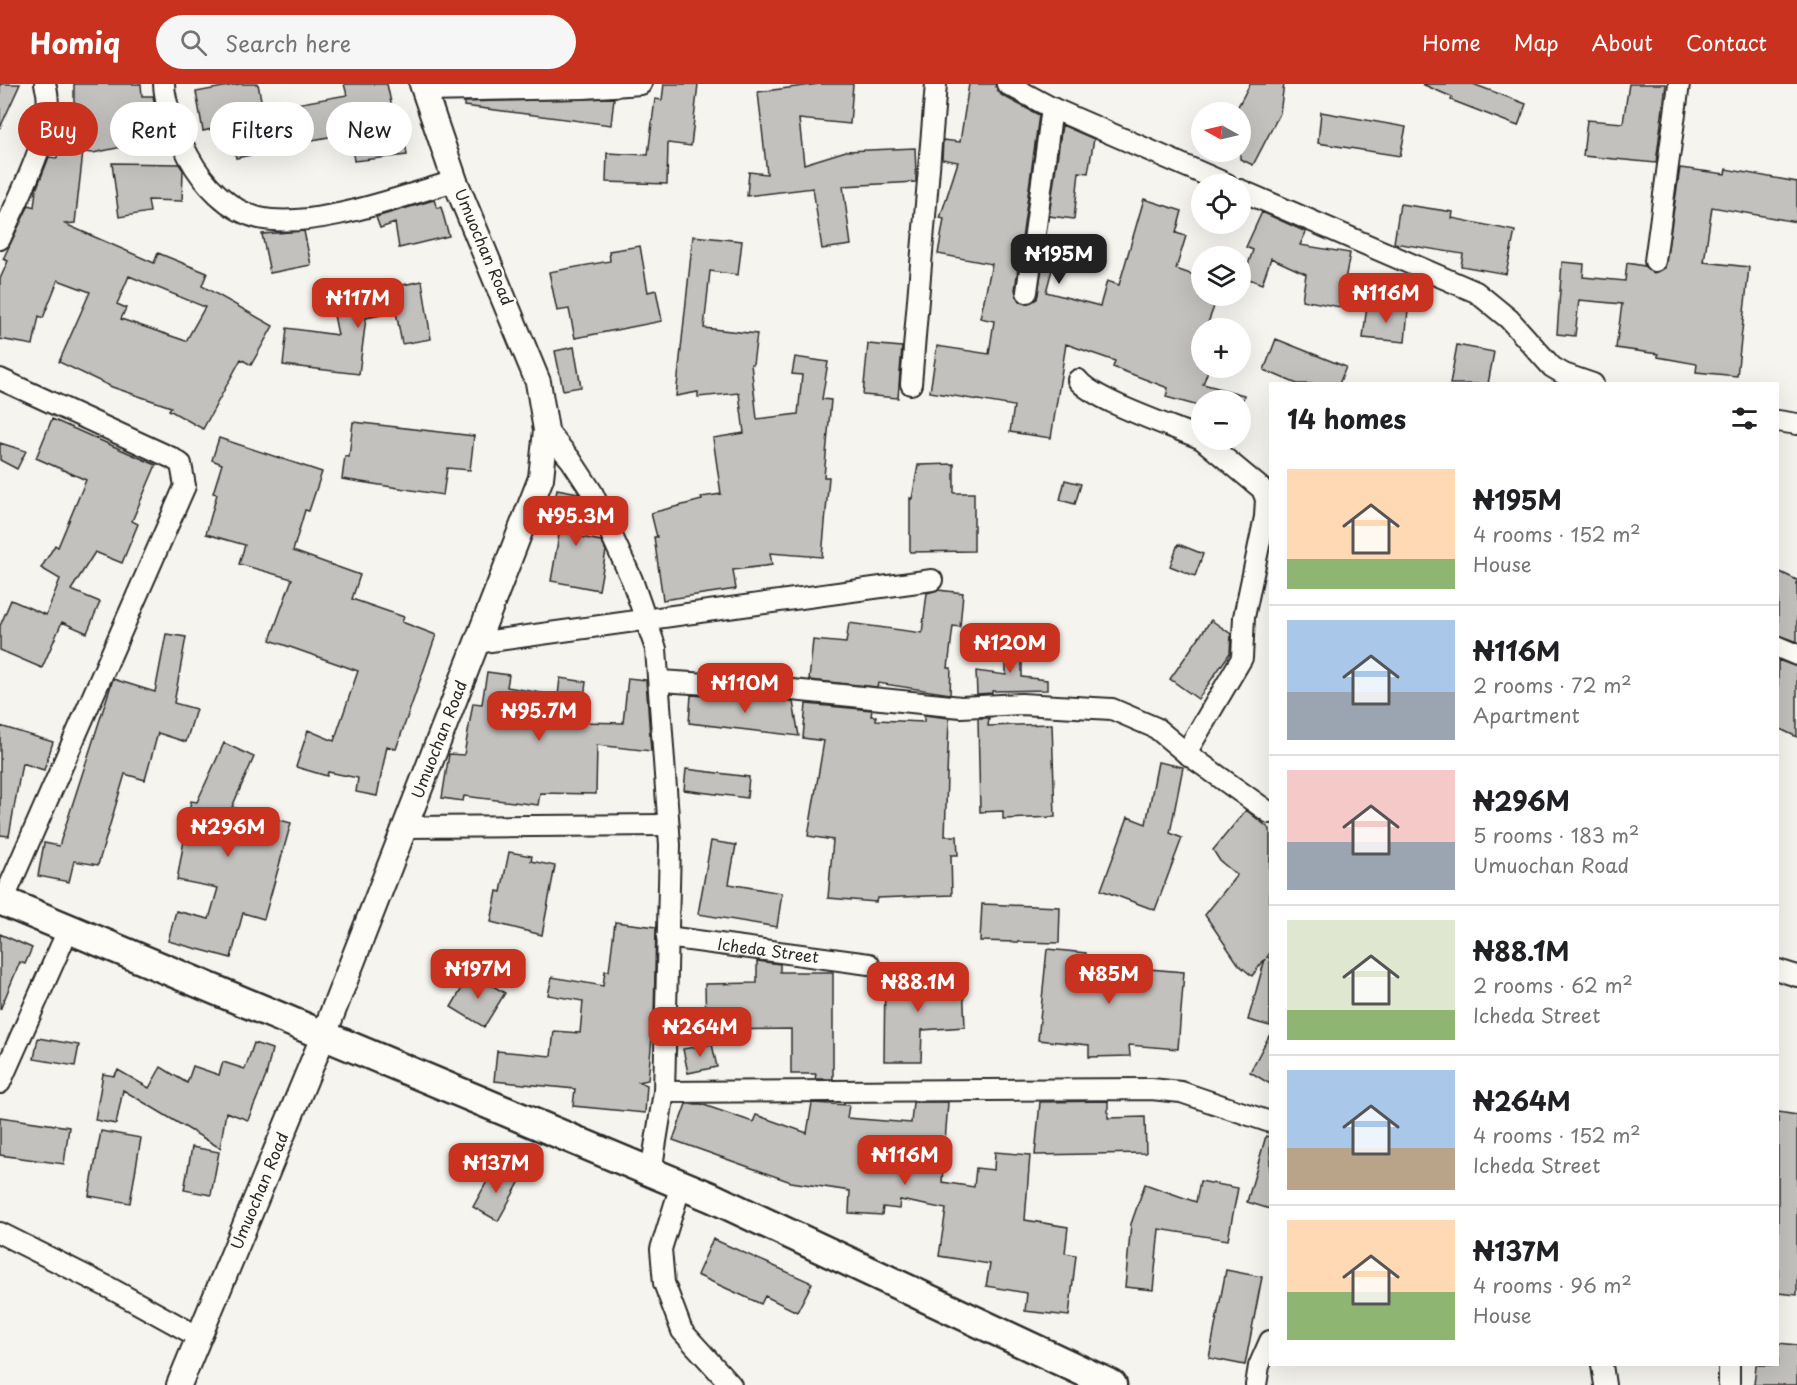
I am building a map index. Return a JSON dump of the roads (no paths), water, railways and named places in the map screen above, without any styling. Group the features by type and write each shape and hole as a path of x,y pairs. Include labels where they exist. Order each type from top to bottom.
{"main road":[{"path":"2,901 681,1185 1112,1385"}],"street":[{"path":"0,239 41,146 47,108 45,84"},
{"path":"164,84 180,139 200,177 235,207 259,218 289,220 318,218 455,181"},
{"path":"423,87 584,88 641,84"},
{"path":"910,384 936,84"},
{"path":"1654,261 1678,84"},
{"name":"Umuochan Road","path":"179,1385 197,1336 323,1036 541,478 546,430 538,381 455,181 423,87"},
{"path":"1016,87 1052,108 1204,174"},
{"path":"1027,292 1052,108"},
{"path":"1251,195 1476,292 1509,319 1552,367 1587,382"},
{"path":"0,379 172,458 181,464 185,486 2,901"},
{"path":"1078,380 1084,387 1101,396 1191,434"},
{"path":"1779,420 1797,424"},
{"path":"546,430 571,460 592,492 647,620 656,649 670,845 664,1092 651,1172"},
{"path":"1186,753 1242,658 1244,617 1265,517 1266,499 1262,489 1215,450"},
{"path":"476,643 932,580"},
{"path":"1779,647 1797,655"},
{"path":"660,681 772,688 961,707 1021,704 1112,709 1156,728 1186,753 1269,812"},
{"path":"404,827 668,825"},
{"path":"0,1083 68,930"},
{"name":"Icheda Street","path":"667,937 869,964"},
{"path":"1779,970 1797,976"},
{"path":"664,1092 1151,1089 1191,1095 1269,1122"},
{"path":"681,1185 662,1249 664,1283 682,1331 731,1385"},
{"path":"0,1233 110,1288 197,1336"},
{"path":"1256,1385 1259,1366 1269,1343"},
{"path":"1602,1366 1605,1385"},
{"path":"1729,1366 1729,1385"}]}
